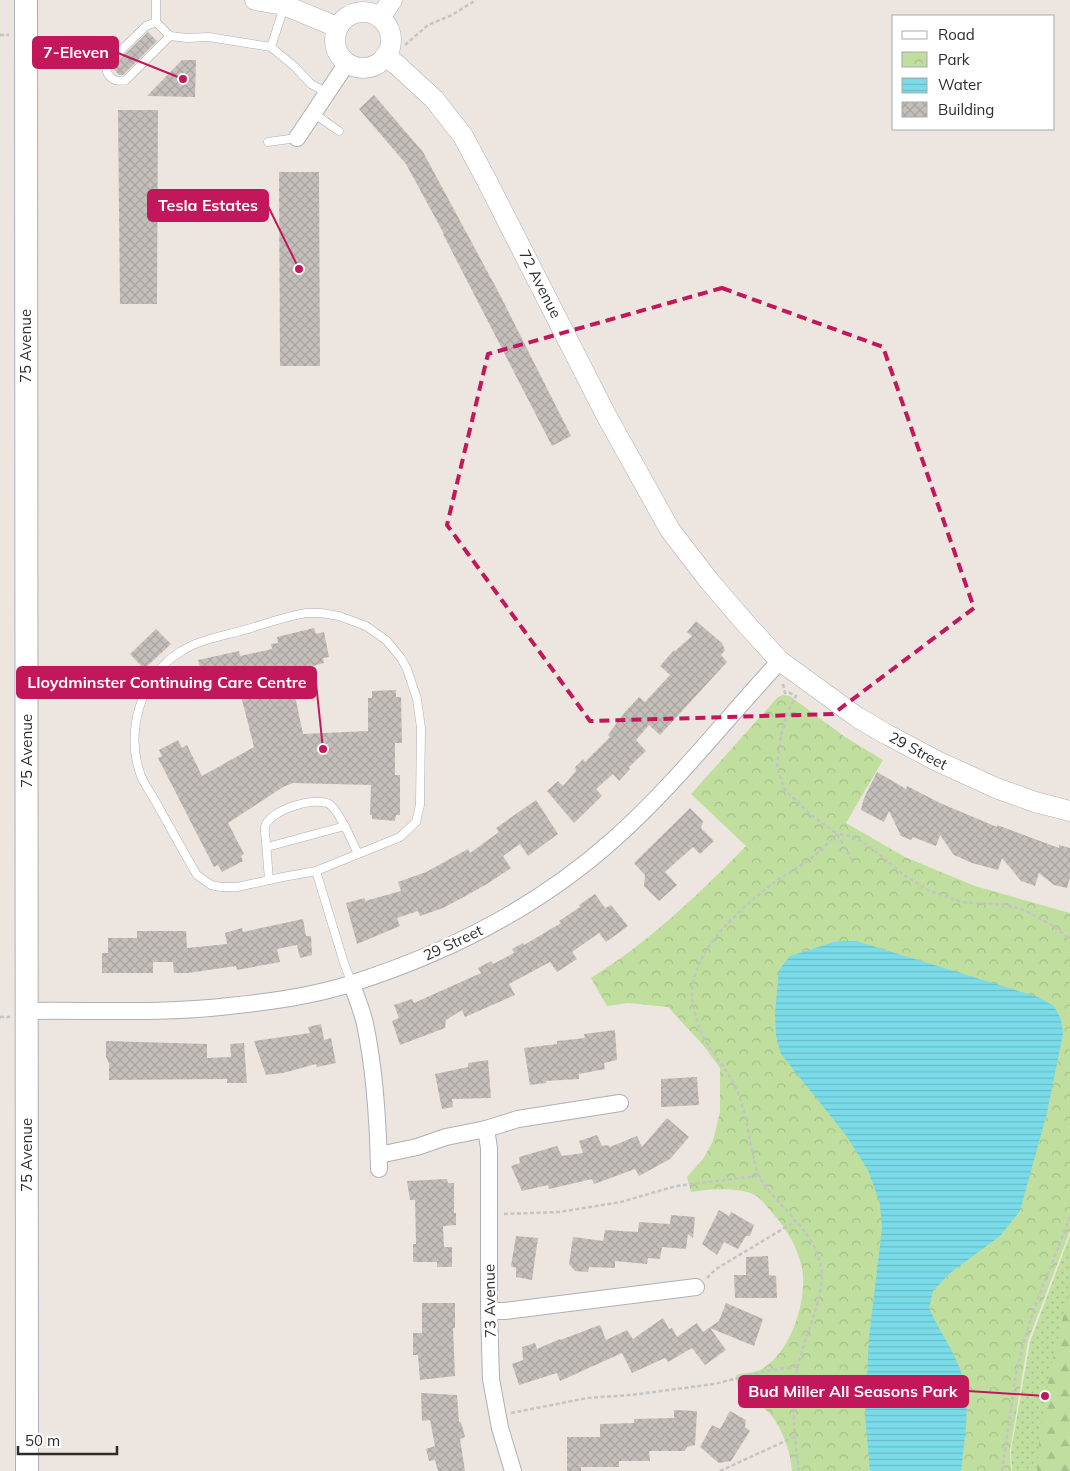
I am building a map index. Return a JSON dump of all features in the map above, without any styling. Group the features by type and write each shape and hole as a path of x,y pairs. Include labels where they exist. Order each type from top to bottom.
{"main road":[{"name":"75 Avenue","path":"26,0 27,1471"}],"street":[{"path":"255,0 284,5 337,28"},
{"path":"380,18 392,0"},
{"path":"356,12 364,12 380,18 386,24 391,40 385,56 372,66 355,67 347,63 337,51 335,35 342,21 356,12"},
{"name":"72 Avenue","path":"385,56 434,98 463,136 606,415 670,530"},
{"path":"297,138 347,63"},
{"name":"29 Street","path":"670,530 710,582 780,661 857,716 937,761 996,788 1070,812"},
{"name":"29 Street","path":"27,1011 226,1007 285,999 352,984 408,964 484,929 548,891 612,841 670,785 780,661"},
{"path":"352,984 365,1022 371,1058 377,1112 379,1162 446,1137 486,1130 518,1119 620,1103"},
{"name":"73 Avenue","path":"486,1130 489,1148 491,1379 500,1428 513,1471"},
{"path":"489,1311 505,1311 696,1287"}],"lane":[{"path":"156,0 156,22 170,36 187,38 209,37 271,47 295,67 311,84 327,93"},
{"path":"271,47 284,5"},
{"path":"156,22 146,26 106,65 110,77 118,81 126,80 170,36"},
{"path":"313,114 339,131"},
{"path":"268,142 297,138"},
{"path":"321,613 346,618 366,626 386,640 401,658 412,682 417,699 421,728 420,812 416,822 400,837 358,854 316,871 237,887 221,888 203,881 192,866 142,777 134,747 136,719 145,692 162,666 180,652 205,641 291,616 321,613"},
{"path":"268,880 265,826 279,811 298,805 320,802 331,805 345,826 358,854"},
{"path":"267,847 345,826"},
{"path":"316,871 352,984"}],"path":[{"path":"405,45 428,25 452,15 476,0"},
{"path":"784,686 785,692 796,696 788,712 781,735 777,766 784,789 811,815 837,834 853,862"},
{"path":"837,834 852,836 869,846 904,875 935,893 961,902 1003,904 1017,908 1037,916 1070,939"},
{"path":"799,1471 794,1437 793,1408 798,1366 822,1282 821,1266 814,1247 796,1221 758,1176 736,1087 697,1023 692,997 694,978 703,956 720,932 772,884 823,849 837,834"},
{"path":"501,1214 559,1212 621,1202 676,1186 758,1176"},
{"path":"1002,1471 1016,1374 1024,1340 1035,1306 1070,1217"},
{"path":"716,1269 796,1221"},
{"path":"508,1414 587,1398 630,1395 714,1384 771,1370 798,1366"},
{"path":"720,1471 794,1437"}],"highlighted area":[{"path":"722,288 883,347 974,608 833,714 590,721 447,525 488,354"}],"green space":[{"path":"783,695 790,696 845,737 883,760 846,823 905,857 975,886 1070,913 1070,1231 1028,1341 1010,1451 1011,1471 792,1471 786,1444 778,1425 767,1411 738,1389 736,1375 762,1369 773,1361 790,1336 801,1305 803,1273 800,1260 783,1226 758,1197 744,1191 735,1190 716,1189 691,1192 687,1177 703,1159 713,1141 720,1112 720,1068 703,1045 668,1007 628,1003 607,1006 591,978 633,949 673,917 746,846 691,794 778,697"},
{"path":"1070,1235 1070,1471 1012,1471 1011,1451 1030,1342"},
{"path":"1070,1290 1070,1471 1037,1471 1041,1425 1053,1357"}],"water":[{"path":"856,941 1038,997 1054,1006 1061,1019 1063,1034 1047,1113 1020,1211 1000,1236 950,1273 933,1291 929,1308 956,1360 963,1378 966,1424 961,1471 870,1471 865,1415 869,1338 882,1228 880,1204 868,1170 845,1134 781,1054 776,1036 775,1013 779,970 790,956 834,942"}],"building":[{"path":"148,32 157,41 123,75 119,75 112,67"},
{"path":"182,60 196,60 195,97 147,96"},
{"path":"374,95 423,152 500,295 571,436 552,446 444,234 406,164 359,109"},
{"path":"118,110 158,110 157,304 120,304"},
{"path":"279,172 319,172 320,366 280,366"},
{"path":"696,621 722,643 725,650 721,655 727,662 660,735 649,725 636,740 646,751 629,767 630,769 619,781 613,774 596,789 602,796 574,823 547,791 558,781 563,786 576,771 575,767 583,759 585,762 610,737 608,735 624,713 639,697 645,702 670,675 660,666 674,650 692,636 687,632"},
{"path":"314,628 316,634 324,632 329,657 323,658 324,663 290,672 303,734 368,731 368,698 372,698 372,691 396,690 396,697 401,697 402,743 395,743 395,775 400,775 400,815 396,815 395,821 372,819 372,815 370,815 371,785 293,783 283,787 228,823 244,854 241,856 243,861 222,872 218,865 214,867 158,758 162,756 159,750 178,740 182,748 187,745 202,776 254,747 239,688 207,695 205,690 199,692 193,669 200,667 198,660 239,651 240,656 272,649 271,644 278,643 277,637"},
{"path":"156,629 171,644 144,669 130,654"},
{"path":"877,772 906,789 907,786 940,803 997,827 997,825 1059,848 1059,845 1070,848 1070,877 1067,888 1054,885 1039,873 1035,886 1021,881 1002,858 998,870 972,863 954,855 940,835 936,846 913,837 911,840 901,836 889,811 884,822 861,810 864,798"},
{"path":"536,800 558,834 528,856 520,844 503,856 511,868 460,899 443,908 420,916 418,911 397,918 400,926 357,944 346,903 365,898 365,901 401,891 398,882 426,872 468,849 470,853 499,832 496,828"},
{"path":"690,808 703,821 701,828 714,841 700,854 693,847 665,872 677,885 659,901 644,886 645,875 634,863"},
{"path":"595,894 605,908 611,905 628,926 606,942 599,933 572,952 577,959 557,972 550,962 509,984 515,995 465,1017 462,1010 446,1020 445,1028 400,1045 392,1021 399,1018 394,1005 412,999 414,1003 481,973 478,968 491,961 493,964 514,953 512,949 523,943 524,945 561,923 559,921"},
{"path":"303,919 306,936 311,936 312,955 300,958 297,945 277,949 280,962 237,970 236,966 188,973 174,973 173,962 153,962 153,973 102,973 102,953 108,953 108,938 137,938 137,931 186,931 187,948 227,944 225,933 242,928 243,932"},
{"path":"321,1024 324,1040 331,1038 336,1063 317,1067 316,1064 283,1073 266,1075 254,1041 310,1033 308,1027"},
{"path":"615,1030 617,1060 604,1063 605,1069 579,1074 579,1079 546,1081 546,1083 530,1085 524,1048 557,1044 557,1041 585,1038 584,1034"},
{"path":"106,1041 207,1044 207,1058 231,1057 230,1044 244,1043 247,1083 227,1083 227,1079 109,1080"},
{"path":"488,1060 491,1098 452,1099 453,1107 442,1109 435,1074 468,1067 468,1063"},
{"path":"697,1077 699,1105 661,1107 661,1079"},
{"path":"667,1118 689,1137 670,1159 639,1176 635,1169 594,1184 592,1179 549,1189 548,1185 522,1191 511,1166 520,1163 519,1157 557,1146 562,1156 583,1153 579,1141 597,1135 602,1146 608,1145 610,1147 637,1136 642,1147"},
{"path":"447,1179 448,1183 454,1183 454,1213 456,1213 456,1225 443,1226 444,1247 452,1247 452,1267 437,1267 437,1262 413,1262 413,1244 416,1244 415,1200 410,1200 407,1181"},
{"path":"719,1210 729,1216 731,1212 754,1225 750,1236 746,1236 738,1249 724,1242 717,1255 702,1244"},
{"path":"671,1215 695,1217 693,1238 688,1234 686,1249 662,1247 660,1259 648,1258 647,1264 615,1261 615,1268 589,1267 588,1272 575,1271 569,1264 573,1237 603,1241 605,1230 638,1232 639,1222 670,1224"},
{"path":"516,1236 538,1238 532,1280 516,1277 516,1268 511,1266"},
{"path":"768,1256 769,1275 776,1276 777,1298 735,1298 734,1275 746,1275 746,1257"},
{"path":"422,1303 455,1303 455,1328 453,1328 455,1376 420,1380 418,1355 413,1355 413,1333 422,1333"},
{"path":"726,1303 763,1319 754,1346 710,1328 726,1350 705,1365 692,1348 668,1362 665,1358 632,1373 622,1353 560,1381 557,1373 519,1385 512,1364 523,1360 522,1347 535,1343 537,1349 600,1325 606,1340 627,1330 633,1339 663,1318 669,1329 672,1328 677,1337 697,1323 703,1332 719,1321"},
{"path":"421,1393 457,1395 459,1422 461,1422 465,1437 460,1439 465,1471 438,1471 435,1460 429,1461 426,1449 435,1446 430,1420 422,1421"},
{"path":"674,1410 697,1411 695,1445 687,1447 685,1451 649,1451 650,1461 619,1461 619,1467 581,1467 581,1471 567,1471 567,1437 600,1437 600,1424 634,1423 634,1419 674,1418"},
{"path":"730,1411 746,1420 745,1427 750,1431 731,1461 719,1463 700,1447 712,1425 720,1429"}],"place":[{"name":"7-Eleven","path":"183,79"},
{"name":"Tesla Estates","path":"299,269"},
{"name":"Lloydminster Continuing Care Centre","path":"323,749"},
{"name":"Bud Miller All Seasons Park","path":"1045,1396"}]}
